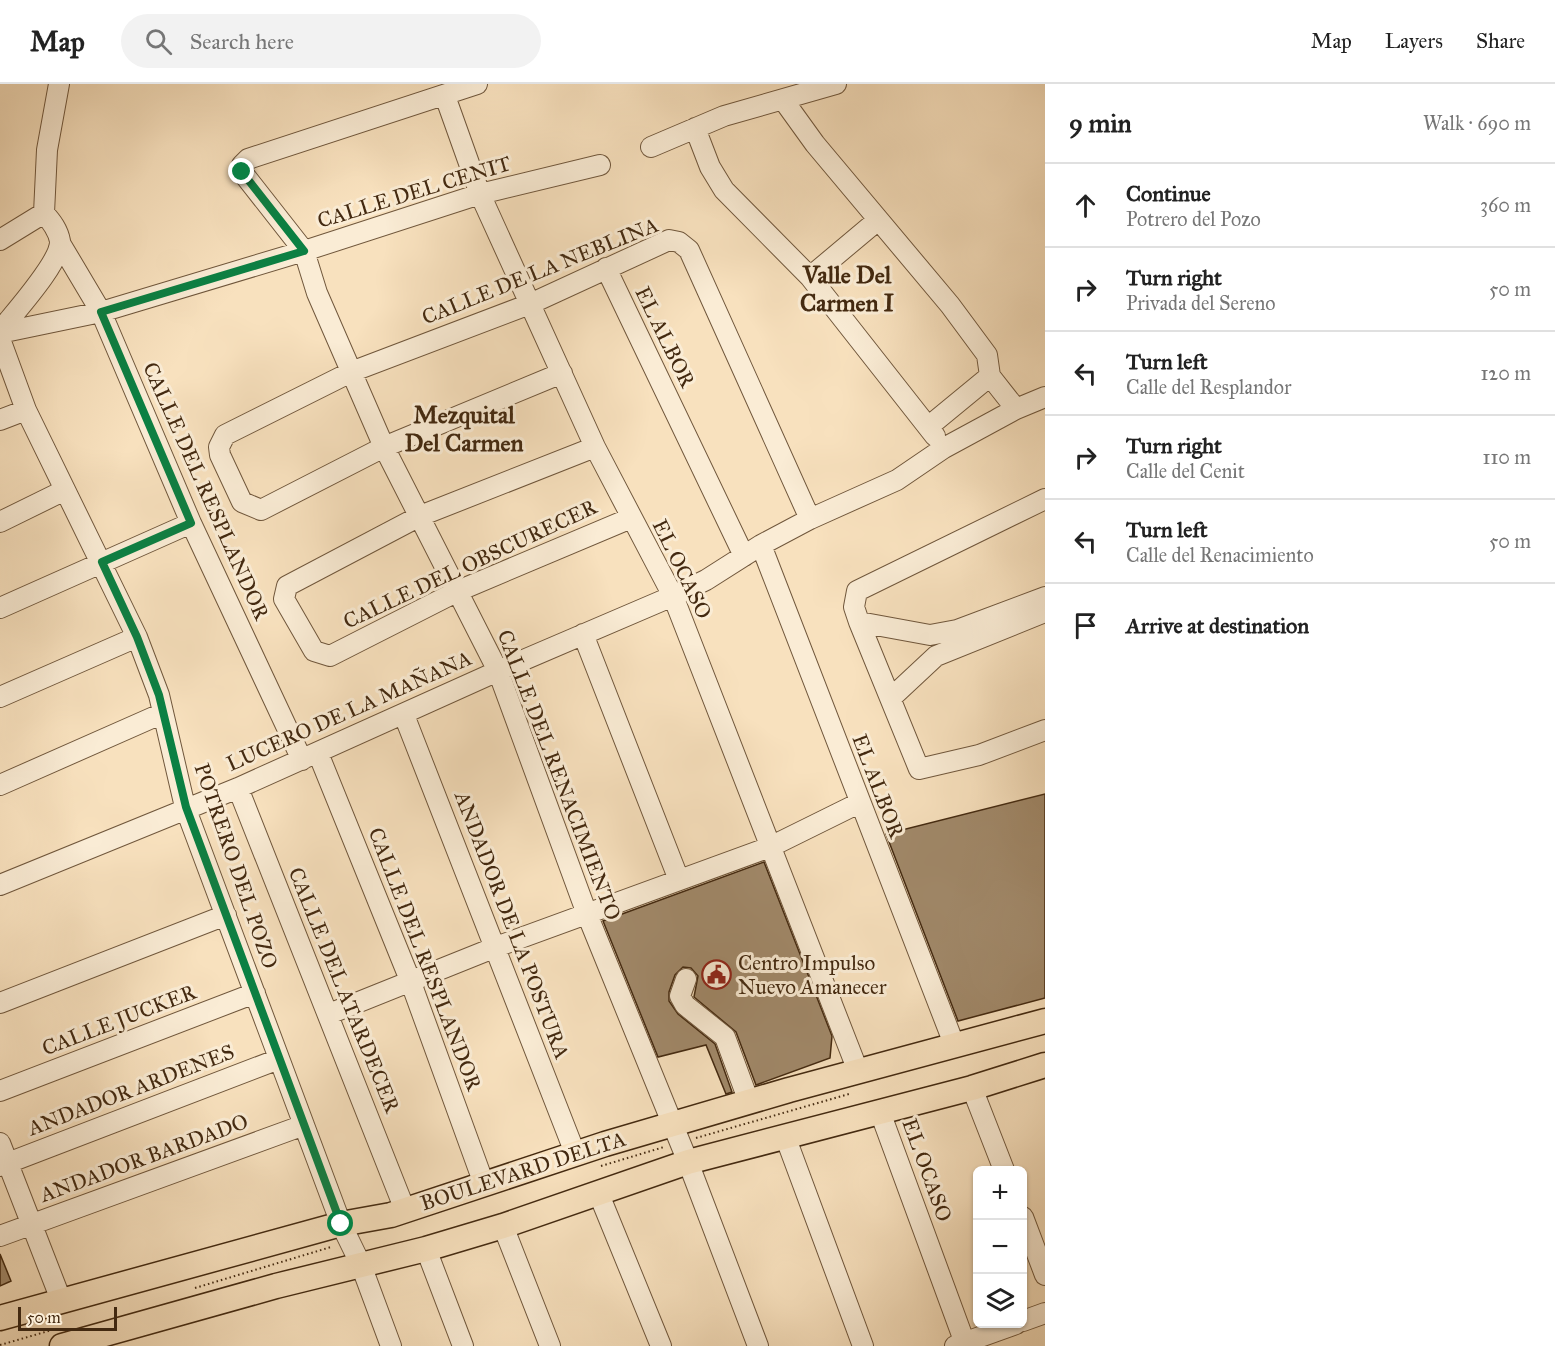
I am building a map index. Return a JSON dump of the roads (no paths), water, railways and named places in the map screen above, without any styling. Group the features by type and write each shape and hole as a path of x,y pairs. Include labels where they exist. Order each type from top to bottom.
{"main road":[{"name":"BOULEVARD DELTA","path":"0,1318 61,1300 131,1284 341,1224 405,1210 575,1153 672,1124 954,1044 1045,1021"},
{"name":"BOULEVARD DELTA","path":"71,1345 276,1286 426,1249 503,1226 688,1162 972,1088 1045,1065"}],"street":[{"path":"0,240 44,213 47,150 58,84"},
{"path":"445,96 477,84"},
{"path":"651,147 723,116 836,84"},
{"name":"CALLE DEL RENACIMIENTO","path":"445,96 248,159 242,165 242,172 304,251 317,293 384,447 498,671 587,914 688,1162 758,1346"},
{"name":"EL OCASO","path":"445,96 480,195 595,447 673,596 858,1071"},
{"path":"784,100 815,144 950,305 987,355 990,375 1016,409"},
{"path":"696,128 710,167 724,190 810,277 944,448"},
{"name":"CALLE DEL CENIT","path":"0,332 101,312 480,195 600,165"},
{"name":"CALLE DEL RESPLANDOR","path":"44,213 55,226 60,243 101,312 191,523 310,757 410,980 484,1184"},
{"path":"810,277 878,220"},
{"name":"CALLE DE LA NEBLINA","path":"384,447 261,510 242,502 220,455 219,447 225,435 351,372 530,304 669,240 679,242 689,250 810,519"},
{"path":"0,332 54,261 60,243"},
{"name":"EL ALBOR","path":"606,268 744,556"},
{"name":"POTRERO DEL POZO","path":"0,339 26,410 137,637 163,713 186,807 341,1224 361,1265 391,1346"},
{"path":"384,447 562,373"},
{"path":"928,427 990,375"},
{"name":"LUCERO DE LA MAÑANA","path":"0,885 186,807 238,788 498,671 673,596 706,580 761,545 810,519 897,480 944,448 1016,409 1045,397"},
{"path":"0,420 26,410"},
{"path":"420,516 595,447"},
{"path":"0,522 65,490"},
{"path":"1045,499 857,591 854,607 916,766 923,770 979,755 1045,730"},
{"name":"CALLE DEL OBSCURECER","path":"420,516 287,586 284,599 314,651 330,656 458,591 631,518"},
{"path":"0,608 191,523"},
{"name":"EL ALBOR","path":"761,545 954,1044"},
{"path":"859,622 930,635 957,630 1045,597"},
{"path":"891,698 936,656 1045,612"},
{"path":"583,634 679,880"},
{"path":"930,635 936,656"},
{"path":"0,697 137,637"},
{"path":"0,784 163,713"},
{"name":"ANDADOR DE LA POSTURA","path":"404,715 575,1153"},
{"name":"CALLE DEL ATARDECER","path":"238,788 405,1210"},
{"path":"328,1014 496,947 770,847 859,803"},
{"path":"0,1004 226,915"},
{"path":"686,979 680,996 685,1005 725,1037 749,1102"},
{"name":"CALLE JUCKER","path":"0,1091 255,993"},
{"name":"ANDADOR ARDENES","path":"4,1164 279,1059"},
{"path":"972,1088 1002,1166"},
{"name":"EL OCASO","path":"880,1112 962,1345"},
{"name":"ANDADOR BARDADO","path":"0,1236 304,1125"},
{"path":"785,1136 863,1346"},
{"path":"0,1143 4,1164 32,1224 61,1300"},
{"path":"598,1192 661,1346"},
{"path":"1024,1220 1045,1275"},
{"path":"503,1226 550,1346"},
{"path":"426,1249 463,1346"},
{"path":"1027,1320 1045,1313"},
{"path":"962,1345 1004,1328"}],"place":[{"name":"Centro Impulso Nuevo Amanecer","path":"717,975"}],"district":[{"name":"Valle Del Carmen I","path":"847,289"},
{"name":"Mezquital Del Carmen","path":"464,429"}]}
